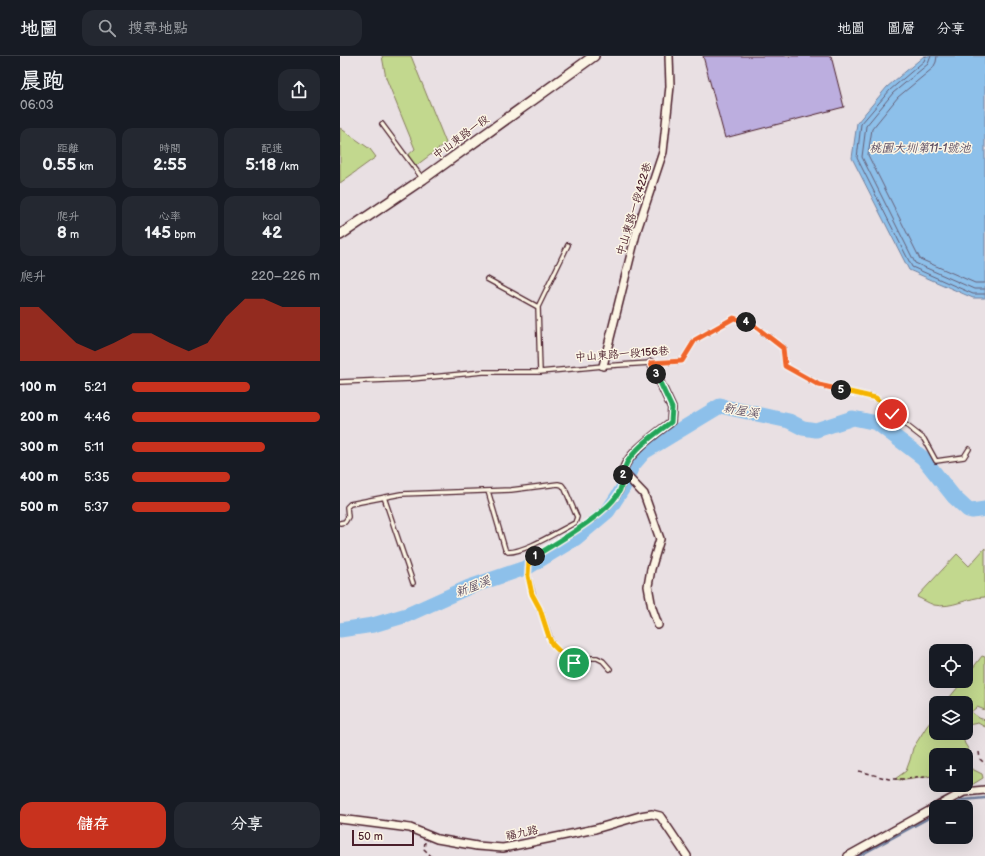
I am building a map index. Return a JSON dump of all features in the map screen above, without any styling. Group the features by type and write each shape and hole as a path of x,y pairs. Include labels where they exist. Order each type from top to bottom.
{"main road":[{"name":"中山東路一段","path":"340,235 423,179 594,56"}],"street":[{"name":"中山東路一段422巷","path":"603,366 637,230 663,152 670,86 669,56"},
{"path":"651,363 672,408 671,422 641,446 624,467 625,475 644,494 660,539 651,569 648,586 652,608 658,625"},
{"path":"949,800 964,792 985,790"},
{"path":"848,856 929,811"},
{"name":"福九路","path":"340,819 410,828 437,839 477,846 503,848 595,829 652,814 660,816 687,856"}],"lane":[{"path":"382,124 423,179"},
{"path":"540,372 538,307 568,245"},
{"path":"486,279 538,307"},
{"name":"中山東路一段156巷","path":"340,382 411,379 484,372 540,372 682,361 695,340 734,318 752,324 783,348 785,366 819,385 876,398 892,414 924,439 936,461 964,457 969,449"},
{"path":"610,668 603,661 597,658 590,658 574,663 569,661 552,644 540,609 532,594 528,576 529,560 576,531 603,510 620,491 625,475"},
{"path":"340,523 345,522 348,517 347,507 350,504 384,497 401,494 511,490 558,484 562,485 565,489 577,520 575,523 527,547 508,552 505,548 488,491"},
{"path":"384,497 413,583"}],"path":[{"path":"979,752 980,759 985,764"},
{"path":"859,771 889,778 906,779 929,777"},
{"path":"427,834 424,849 431,856"}],"green space":[{"path":"382,56 411,56 446,143 413,168 406,157 415,149 386,78"},
{"path":"340,128 370,149 376,157 340,183"},
{"path":"985,548 985,597 941,606 934,605 917,597 957,554 969,566"},
{"path":"982,656 985,657 985,710 977,707 973,710 973,696 951,696 957,688 973,688 973,668"},
{"path":"973,714 985,720 985,727 978,723 973,724"},
{"path":"929,724 929,740 964,740 968,748 929,748 929,777 905,780 895,779 906,771 913,748"},
{"path":"973,770 982,774 983,778 973,784"}],"water":[{"name":"桃園大圳第11-1號池","path":"924,56 985,56 985,298 973,298 909,270 852,158 857,123 887,87"}],"building":[{"path":"703,56 831,56 844,107 725,138"}],"waterway":[{"name":"新屋溪","path":"340,630 373,625 407,615 469,587 528,567 576,538 608,511 623,488 632,466 644,452 720,406 789,421 803,428 816,430 853,418 877,423 923,458 954,497 968,510 972,511 985,509"},
{"path":"963,800 985,798"},
{"path":"859,856 929,818"}],"route":[{"path":"574,663 569,661 552,644 540,609 532,594 528,576 529,560 576,531 603,510 620,491 624,467 641,446 671,422 672,408 651,363 682,361 695,340 734,318 752,324 783,348 785,366 819,385 876,398 892,414"}]}
